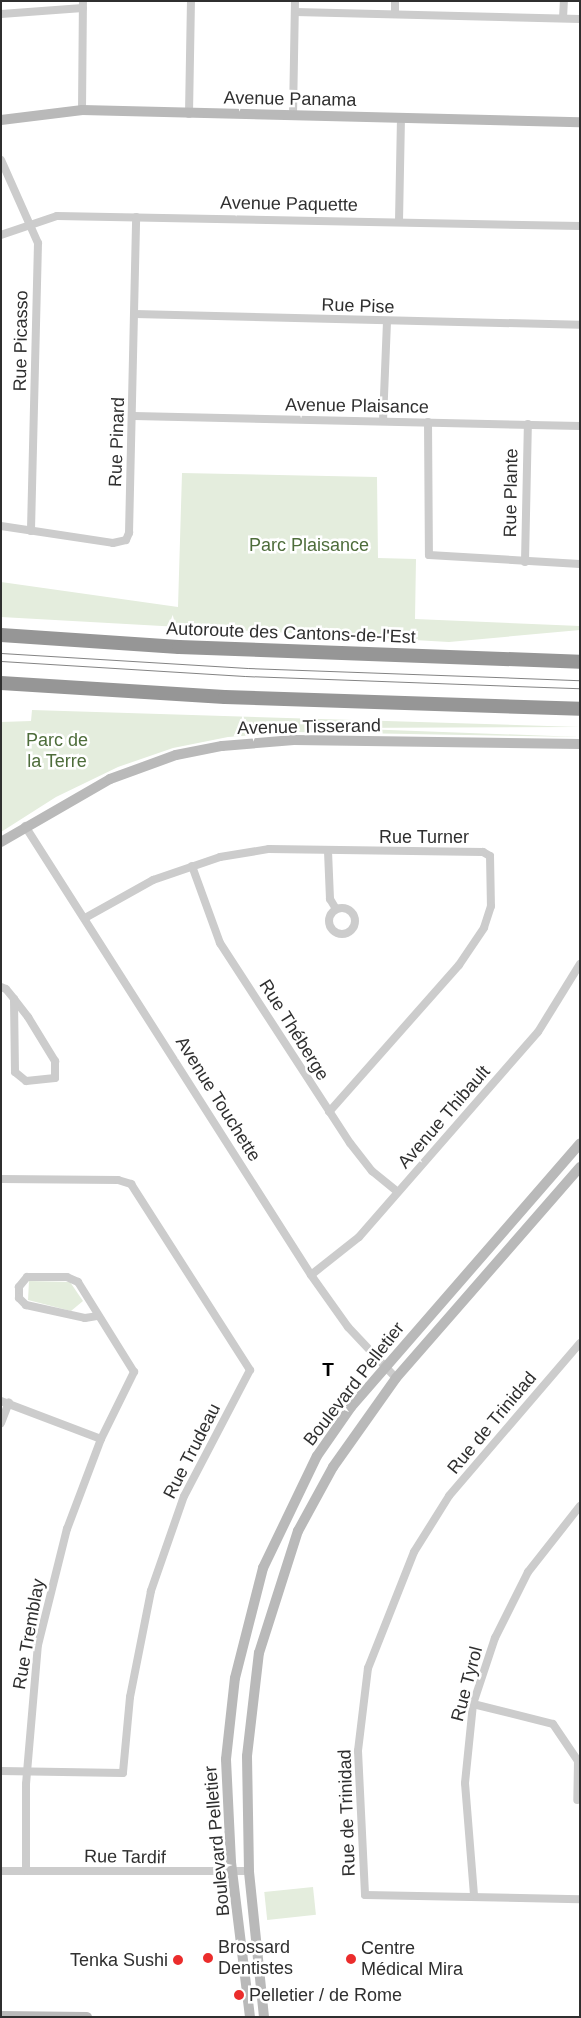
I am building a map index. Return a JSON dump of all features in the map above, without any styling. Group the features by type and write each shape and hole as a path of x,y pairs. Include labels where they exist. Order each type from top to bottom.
{"highway":[{"name":"Autoroute des Cantons-de-l'Est","path":"1,635 170,647 580,662"},
{"path":"1,683 225,697 580,709"}],"street":[{"path":"189,114 191,1"},
{"path":"293,115 295,1"},
{"path":"395,1 395,14"},
{"path":"563,18 564,1"},
{"path":"1,14 83,4 82,110"},
{"path":"295,12 580,19"},
{"name":"Avenue Panama","path":"1,120 82,110 580,122"},
{"path":"399,221 401,118"},
{"name":"Rue Picasso","path":"1,160 31,224 38,258 32,531"},
{"name":"Avenue Paquette","path":"1,235 56,216 399,221 580,226"},
{"name":"Rue Pinard","path":"1,526 113,543 126,540 134,416 136,217"},
{"name":"Rue Pise","path":"135,314 387,322 580,325"},
{"path":"383,422 387,322"},
{"name":"Avenue Plaisance","path":"134,416 580,426"},
{"path":"428,422 429,555 580,564"},
{"name":"Rue Plante","path":"525,562 528,424"},
{"name":"Avenue Tisserand","path":"1,842 25,826 116,777 176,755 222,746 294,740 580,744"},
{"name":"Avenue Touchette","path":"25,826 312,1275 383,1367 396,1378"},
{"name":"Rue Turner","path":"85,918 153,880 192,866 269,849 483,852 493,864 491,906 484,928 454,972 329,1112"},
{"path":"328,851 330,899 336,909"},
{"name":"Rue Théberge","path":"192,866 220,943 329,1112 363,1160 398,1192"},
{"name":"Avenue Thibault","path":"312,1275 359,1237 538,1032 580,964"},
{"path":"1,987 14,999 55,1060 58,1070 55,1078 19,1079 14,999"},
{"name":"Boulevard Pelletier","path":"250,2017 235,1872 226,1759 235,1678 249,1613 267,1560 317,1456 383,1367 578,1150"},
{"name":"Boulevard Pelletier","path":"264,2017 249,1871 247,1756 253,1683 268,1619 302,1523 333,1468 396,1378 580,1167"},
{"name":"Rue Trudeau","path":"1,1179 118,1180 131,1184 250,1370 188,1488 151,1591 130,1697 123,1773 1,1771"},
{"path":"27,1277 67,1277 78,1282 97,1316 84,1318 26,1305 18,1298 19,1287 27,1277"},
{"name":"Rue Tremblay","path":"26,1871 27,1772 38,1645 67,1528 101,1439 134,1372 97,1316"},
{"name":"Rue de Trinidad","path":"580,1343 449,1496 392,1598 368,1668 358,1751 365,1895 474,1895 580,1899"},
{"path":"1,1423 5,1402 101,1439"},
{"name":"Rue Tyrol","path":"474,1895 465,1782 474,1704 495,1638 528,1572 580,1506"},
{"path":"474,1704 553,1724 578,1761 577,1800"},
{"name":"Rue Tardif","path":"1,1870 249,1871"},
{"path":"1,2016 87,2017"}],"green space":[{"name":"Parc Plaisance","path":"182,473 377,477 378,558 416,559 415,619 580,626 580,630 449,642 1,617 1,582 178,607"},
{"name":"Parc de la Terre","path":"32,710 580,727 335,728 580,737 294,732 228,737 173,748 118,767 56,797 1,832 1,722 31,721"},
{"path":"29,1281 70,1282 83,1301 71,1311 28,1300"},
{"path":"313,1887 316,1915 267,1920 264,1892"}],"tram line":[{"path":"1,653 248,668 580,680"},
{"path":"1,661 245,676 580,688"}],"place":[{"name":"Brossard Dentistes","path":"208,1958"},
{"name":"Centre Médical Mira","path":"351,1959"},
{"name":"Tenka Sushi","path":"178,1960"},
{"name":"Pelletier / de Rome","path":"239,1995"}],"district":[{"name":"T","path":"328,1370"}]}
